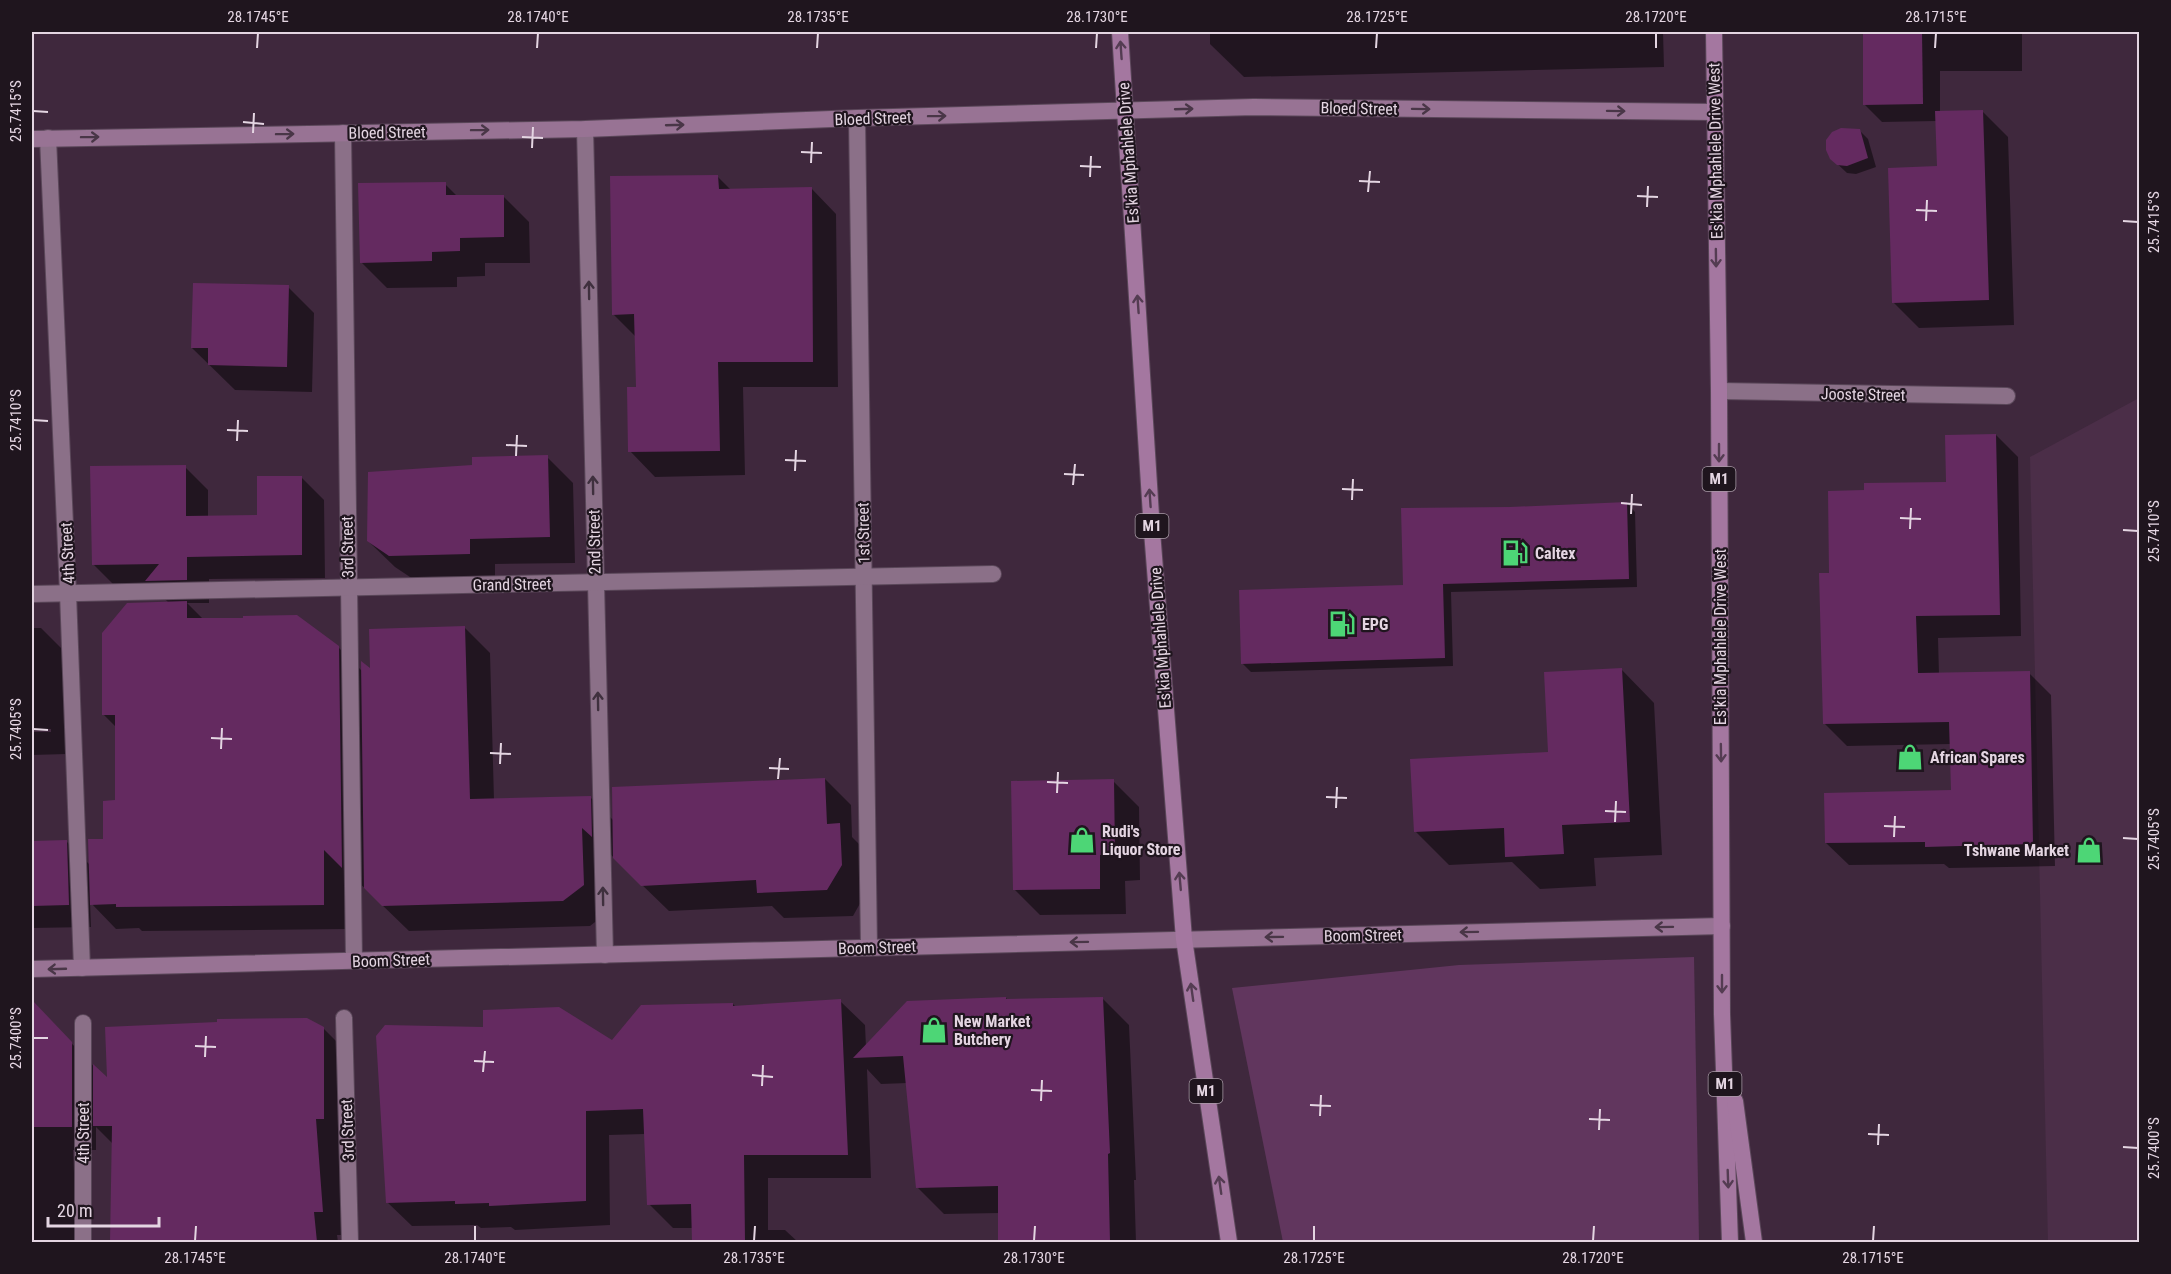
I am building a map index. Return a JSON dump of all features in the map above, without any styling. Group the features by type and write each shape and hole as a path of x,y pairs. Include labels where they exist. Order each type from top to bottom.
{"main road":[{"name":"Es'kia Mphahlele Drive","path":"1120,32 1152,531 1184,939 1229,1242"},
{"name":"Es'kia Mphahlele Drive West","path":"1714,32 1719,391 1722,1014 1730,1242"},
{"name":"Bloed Street","path":"40,138 585,129 857,118 1254,107 1715,112"},
{"name":"Boom Street","path":"32,969 1722,926"},
{"path":"1722,1014 1754,1242"}],"street":[{"name":"1st Street","path":"857,118 869,948"},
{"name":"2nd Street","path":"585,129 605,955"},
{"name":"3rd Street","path":"343,133 354,961"},
{"name":"4th Street","path":"40,138 68,593 82,968"},
{"name":"Jooste Street","path":"1719,391 2007,396"},
{"name":"Grand Street","path":"32,594 993,574"},
{"name":"3rd Street","path":"344,1018 350,1242"},
{"name":"4th Street","path":"83,1023 83,1242"}],"shaded area":[{"name":"Tshwane Market","path":"2139,398 2139,1242 2048,1242 2030,457"},
{"path":"1694,957 1699,1242 1283,1242 1232,988 1459,965"}],"building":[{"path":"1863,32 1922,32 1923,104 1863,105"},
{"path":"1983,110 1989,300 1892,303 1888,168 1937,166 1935,111"},
{"path":"1841,128 1860,129 1868,158 1847,166 1837,165 1830,159 1826,150 1826,140 1832,132"},
{"path":"718,175 719,189 812,187 813,362 718,362 720,451 628,452 627,387 636,387 634,314 612,315 610,176"},
{"path":"446,182 446,195 504,195 504,237 460,238 460,251 432,252 432,261 360,263 358,183"},
{"path":"193,283 289,285 287,367 208,365 208,348 191,348"},
{"path":"1996,434 2000,615 1916,616 1918,673 2030,671 2033,844 1925,847 1925,842 1825,843 1824,793 1951,790 1949,722 1823,724 1819,573 1829,573 1828,491 1864,490 1864,483 1946,482 1945,435"},
{"path":"548,455 550,537 470,539 470,554 389,556 367,541 368,472 472,465 472,457"},
{"path":"186,465 186,516 257,515 257,476 302,476 302,555 187,557 187,580 145,581 159,564 92,565 90,466"},
{"path":"1627,502 1629,579 1443,584 1445,658 1241,664 1239,590 1403,585 1401,508 1510,507"},
{"path":"187,601 187,618 297,615 339,646 342,868 324,850 324,905 116,907 116,904 90,905 88,839 103,839 103,801 115,800 115,715 102,715 102,633 127,603"},
{"path":"465,626 470,799 591,796 592,837 582,828 584,885 563,901 382,906 364,888 361,661 370,668 369,629"},
{"path":"1622,668 1630,822 1562,825 1564,854 1505,857 1504,828 1414,832 1410,759 1548,752 1544,672"},
{"path":"825,778 827,824 840,823 842,865 827,890 757,893 756,880 641,886 613,858 612,787"},
{"path":"1114,779 1115,855 1100,855 1100,889 1013,890 1011,781"},
{"path":"67,840 69,905 32,906 32,841"},
{"path":"1006,997 1006,999 1103,997 1110,1153 1108,1154 1110,1242 998,1242 998,1186 916,1188 903,1056 853,1058 907,1001"},
{"path":"841,999 848,1155 744,1155 745,1242 692,1242 691,1204 647,1205 643,1109 586,1111 586,1201 489,1206 489,1203 455,1204 455,1201 386,1203 376,1036 385,1025 483,1027 483,1010 559,1007 612,1040 641,1005 733,1003 733,1006"},
{"path":"32,1000 72,1042 72,1127 32,1127"},
{"path":"307,1018 324,1027 324,1119 316,1119 323,1212 314,1212 317,1242 110,1242 112,1126 93,1126 93,1064 107,1077 105,1027 217,1022 217,1019"}],"place":[{"name":"Caltex","path":"1515,553"},
{"name":"EPG","path":"1342,624"},
{"name":"African Spares","path":"1910,757"},
{"name":"Rudi's Liquor Store","path":"1082,840"},
{"name":"Tshwane Market","path":"2089,850"},
{"name":"New Market Butchery","path":"934,1030"}]}
